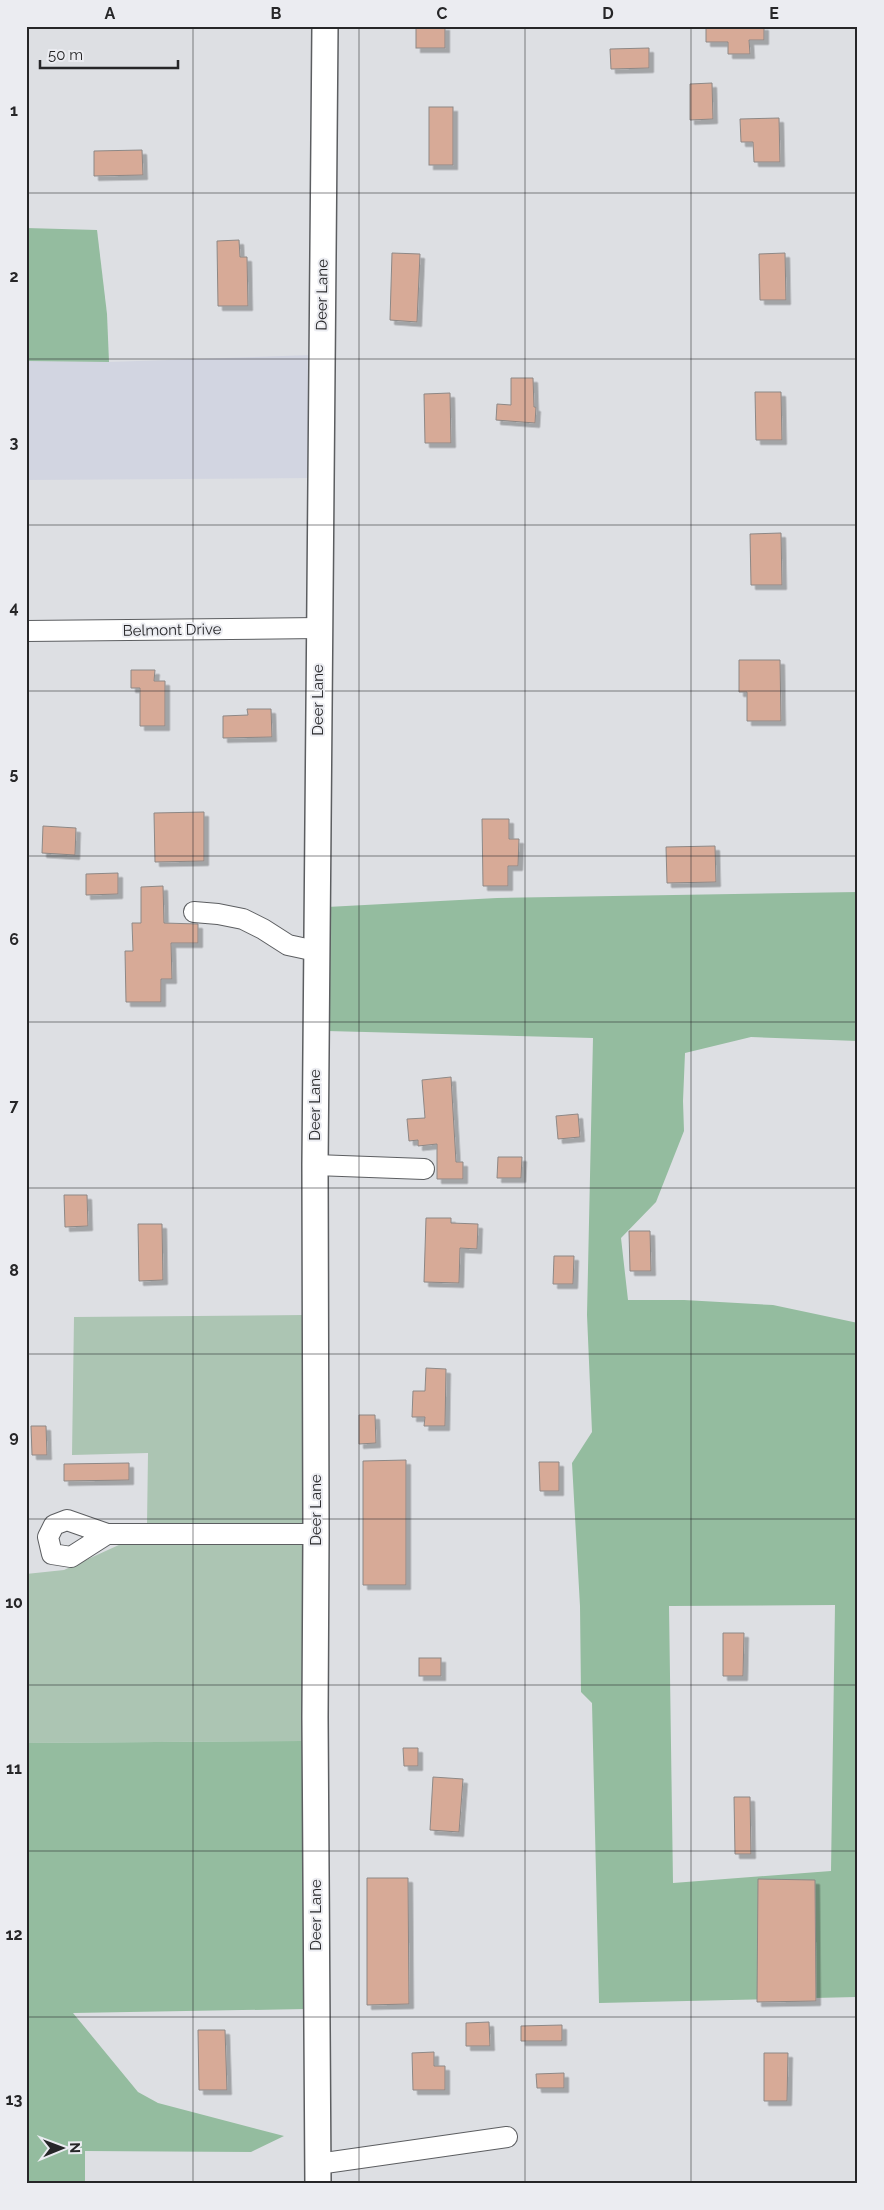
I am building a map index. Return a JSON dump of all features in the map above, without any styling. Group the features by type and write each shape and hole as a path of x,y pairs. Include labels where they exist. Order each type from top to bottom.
{"street":[{"name":"Deer Lane","path":"318,2174 315,1727 315,1165 325,26"},
{"name":"Belmont Drive","path":"26,632 319,628"},
{"path":"194,912 218,914 244,920 288,945 316,951"},
{"path":"315,1165 424,1169"},
{"path":"107,1534 316,1534"},
{"path":"318,2174 508,2137"}],"shaded area":[{"path":"311,355 310,478 26,480 26,361 109,362"}],"green space":[{"path":"26,228 97,230 107,314 109,362 26,361"},
{"path":"858,892 858,1041 751,1037 685,1053 684,1131 656,1202 621,1238 628,1300 684,1300 773,1305 858,1323 856,1997 599,2003 592,1703 581,1692 580,1606 572,1463 592,1432 587,1315 593,1038 327,1031 327,907 497,898","holes":["835,1605 831,1871 673,1883 669,1606"]},
{"path":"305,1315 306,1525 147,1525 148,1453 72,1455 74,1317"},
{"path":"305,1543 304,1741 26,1743 26,1574 64,1570 121,1544"},
{"path":"304,1741 306,2009 73,2013 138,2092 158,2103 284,2136 251,2152 85,2151 85,2184 26,2184 26,1743"}],"building":[{"path":"416,26 445,26 445,48 416,48"},
{"path":"706,26 764,26 764,40 749,40 750,54 728,54 728,42 706,42"},
{"path":"649,48 649,68 611,69 610,49"},
{"path":"712,83 713,119 690,120 690,84"},
{"path":"429,107 453,107 453,165 429,165"},
{"path":"779,118 780,162 754,162 753,142 741,142 740,119"},
{"path":"142,150 143,175 94,176 94,151"},
{"path":"239,240 240,257 247,257 248,306 218,306 217,241"},
{"path":"392,253 420,254 417,322 390,320"},
{"path":"785,253 786,300 760,300 759,254"},
{"path":"511,378 533,378 534,407 536,407 535,423 496,420 497,404 511,405"},
{"path":"755,392 781,392 782,440 756,440"},
{"path":"450,393 451,443 425,443 424,394"},
{"path":"781,533 782,585 751,585 750,534"},
{"path":"739,660 780,660 781,721 747,721 747,692 739,692"},
{"path":"131,670 155,670 154,681 165,681 165,726 140,726 140,688 131,688"},
{"path":"247,709 271,709 272,737 223,738 223,716 248,715"},
{"path":"204,812 204,861 155,862 154,813"},
{"path":"482,819 509,819 509,839 519,839 518,866 508,866 508,886 483,886"},
{"path":"43,826 76,828 75,855 42,853"},
{"path":"715,846 716,882 667,883 666,847"},
{"path":"118,873 118,894 86,895 86,874"},
{"path":"163,886 164,923 198,924 198,943 171,943 172,979 161,979 161,1002 126,1002 125,951 133,951 132,923 141,923 141,887"},
{"path":"451,1077 456,1162 463,1162 463,1179 437,1179 437,1144 418,1146 418,1140 409,1141 407,1119 425,1118 422,1080"},
{"path":"578,1114 580,1137 558,1139 556,1116"},
{"path":"498,1157 522,1157 521,1178 497,1178"},
{"path":"64,1195 87,1195 88,1226 65,1227"},
{"path":"426,1218 451,1218 451,1223 478,1224 477,1249 460,1248 459,1283 424,1282"},
{"path":"138,1224 162,1224 163,1280 139,1281"},
{"path":"629,1231 650,1231 651,1271 630,1271"},
{"path":"554,1256 574,1256 573,1284 553,1284"},
{"path":"426,1368 446,1369 445,1426 424,1426 425,1417 412,1417 413,1391 425,1391"},
{"path":"359,1415 375,1415 376,1443 359,1444"},
{"path":"31,1426 46,1426 47,1455 32,1455"},
{"path":"406,1460 406,1585 363,1585 363,1461"},
{"path":"539,1462 559,1462 559,1491 540,1491"},
{"path":"129,1463 129,1480 64,1481 64,1464"},
{"path":"723,1633 744,1633 743,1676 723,1676"},
{"path":"419,1658 441,1658 441,1676 419,1676"},
{"path":"403,1748 418,1748 418,1766 404,1766"},
{"path":"433,1777 463,1779 459,1832 430,1830"},
{"path":"734,1797 750,1797 751,1854 735,1854"},
{"path":"367,1878 408,1878 409,2004 367,2005"},
{"path":"758,1879 815,1880 816,2001 757,2002"},
{"path":"489,2022 490,2046 466,2046 466,2023"},
{"path":"562,2025 562,2041 521,2041 521,2026"},
{"path":"198,2030 225,2030 227,2090 199,2090"},
{"path":"434,2052 434,2066 445,2066 445,2090 413,2090 412,2053"},
{"path":"764,2053 788,2053 787,2101 764,2101"},
{"path":"564,2073 564,2088 537,2088 536,2074"}]}
